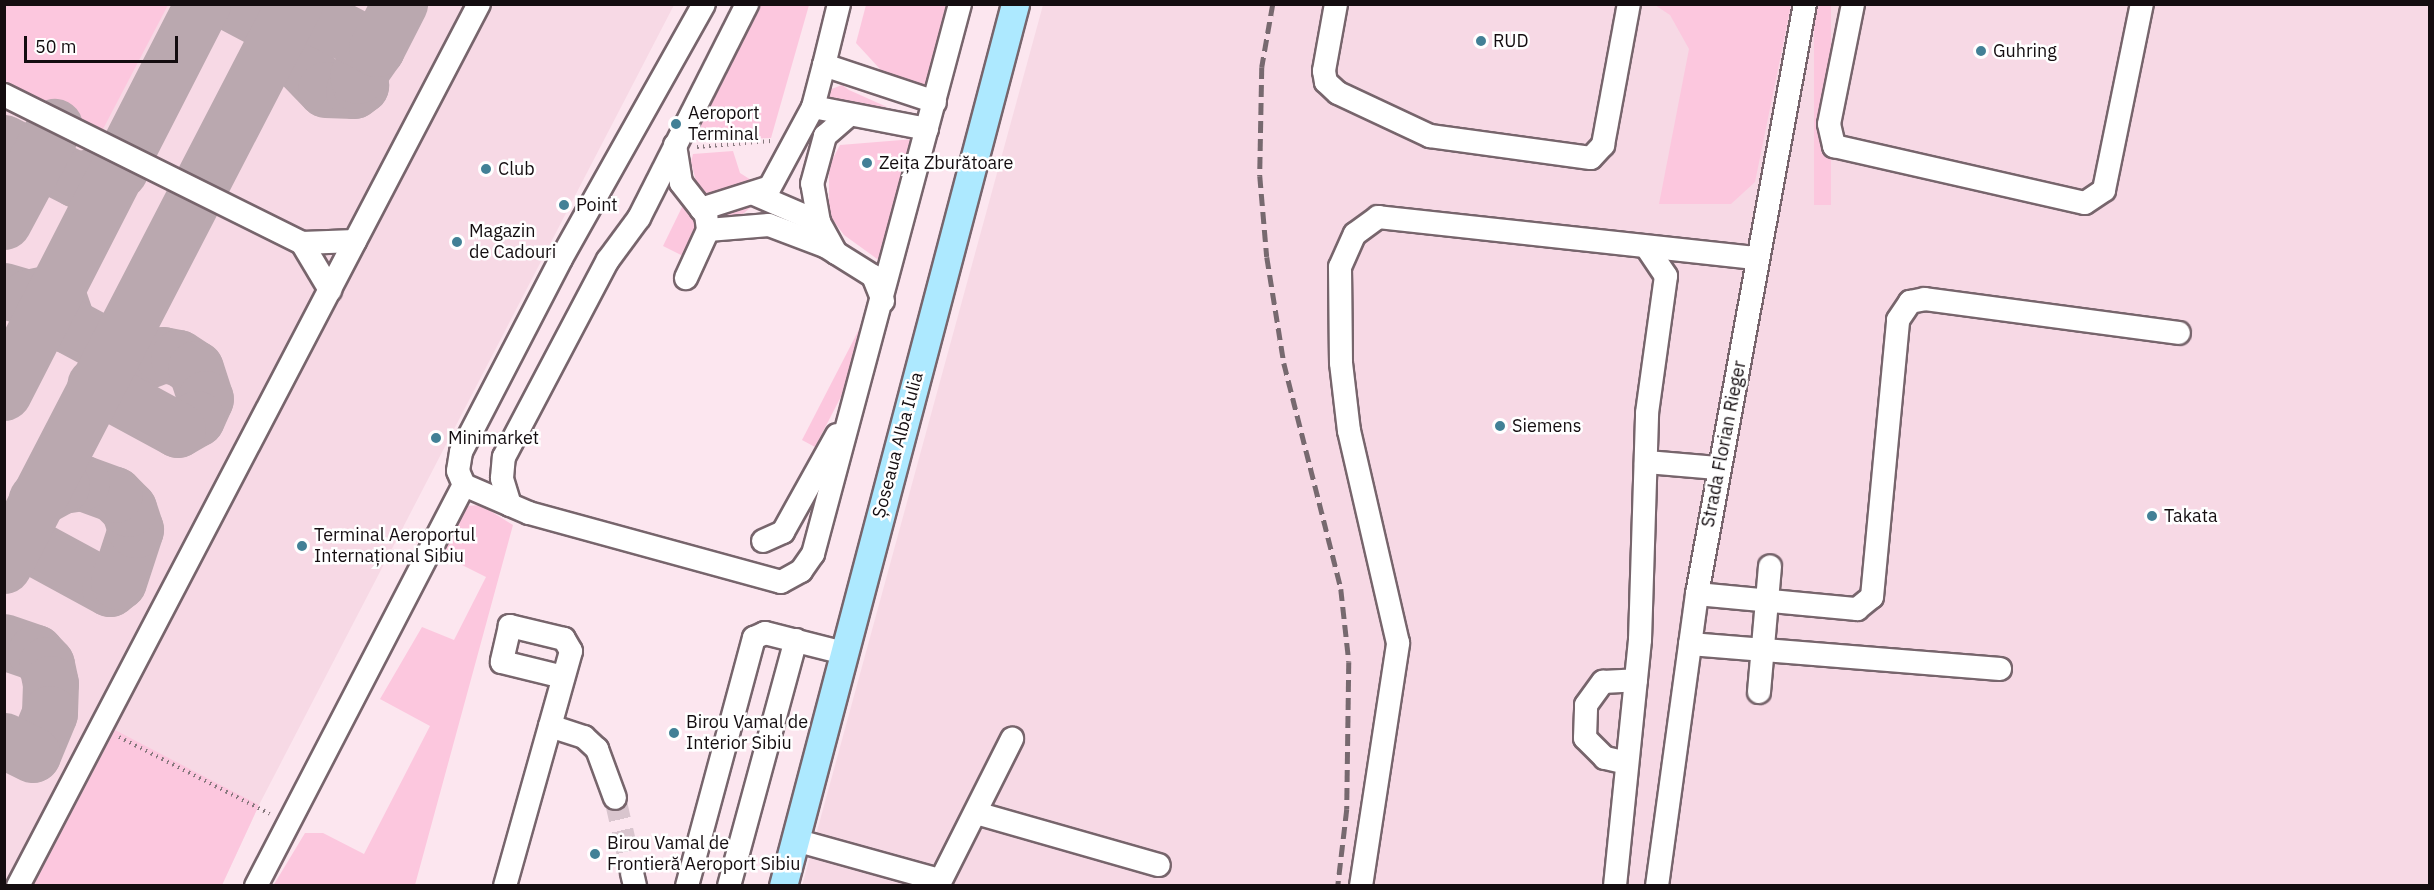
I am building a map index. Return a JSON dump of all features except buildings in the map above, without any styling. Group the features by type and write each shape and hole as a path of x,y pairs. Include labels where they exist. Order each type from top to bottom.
{"main road":[{"name":"Șoseaua Alba Iulia","path":"783,885 1015,4"}],"street":[{"path":"18,885 479,4"},
{"path":"704,4 659,77 461,452 458,471 464,485 510,505 780,582 801,571 813,555 861,390 960,4"},
{"path":"510,505 502,478 504,457 675,145 747,4"},
{"path":"686,278 705,219 754,194 780,175 813,107 839,4"},
{"path":"1336,4 1324,71 1326,82 1338,93 1430,135 1591,159 1603,145 1629,4"},
{"name":"Strada Florian Rieger","path":"1658,885 1697,594 1718,468 1805,4"},
{"path":"1853,4 1829,124 1834,146 2085,203 2104,190 2142,4"},
{"path":"824,65 935,102"},
{"path":"4,95 302,243 355,241"},
{"path":"813,107 847,117 927,129"},
{"path":"836,253 819,222 812,184 825,136 847,117"},
{"path":"675,145 681,183 705,219"},
{"path":"754,194 819,222"},
{"path":"1361,885 1398,629 1349,431 1341,363 1340,267 1346,248 1354,234 1378,217 1647,248 1758,258"},
{"path":"705,219 770,225 836,253 873,276 883,301"},
{"path":"302,243 330,290"},
{"path":"1615,885 1636,680 1647,462 1647,413 1666,276 1647,248"},
{"path":"1697,594 1857,609 1872,597 1898,320 1910,302 1925,299 2179,333"},
{"path":"763,541 783,532 861,390"},
{"path":"1647,462 1718,468"},
{"path":"256,885 464,485"},
{"path":"1759,692 1765,601 1770,566"},
{"path":"687,885 748,650 754,638 765,633 844,653"},
{"path":"729,885 796,640"},
{"path":"1690,644 1762,648 2000,669"},
{"path":"505,885 563,677"},
{"path":"1627,762 1605,759 1585,738 1586,705 1603,682 1636,680"},
{"path":"550,726 584,737 597,749 615,798"},
{"path":"795,840 938,883 976,813 1012,739"},
{"path":"976,813 1159,865"}],"path":[{"path":"101,728 287,822"}],"shaded area":[{"path":"4,5 168,5 102,131 5,81"},
{"path":"5,5 674,5 259,805 222,885 5,886"},
{"path":"760,5 809,5 771,138 693,141 697,120"},
{"path":"866,5 946,5 924,91 891,81 856,43"},
{"path":"1043,5 2429,5 2429,885 802,886"},
{"path":"1655,5 1791,5 1755,182 1731,204 1659,204 1689,49 1670,15"},
{"path":"1814,5 1831,5 1831,205 1814,205"},
{"path":"842,85 887,107 828,102 829,90"},
{"path":"914,139 880,261 844,235 829,215 829,166 840,145"},
{"path":"733,151 740,173 759,185 756,203 738,218 722,219 697,185 691,162 693,154"},
{"path":"684,203 699,228 687,258 663,246"},
{"path":"867,314 848,383 815,447 802,440"},
{"path":"481,505 513,525 415,885 273,886 305,833 323,833 364,854 430,726 380,699 422,627 454,640 486,577 454,561 437,560 466,506"},
{"path":"115,730 259,805 222,885 34,885"}],"taxiway":[{"path":"4,393 203,4"},
{"path":"232,4 299,39 300,63 326,90 354,91 361,86 358,76 377,49 294,6"},
{"path":"4,566 295,4"},
{"path":"377,49 400,4"},
{"path":"4,222 55,127"},
{"path":"4,143 77,180 120,171"},
{"path":"4,291 28,298 57,292 69,326 140,364 163,355 179,358 196,369 206,399 197,419 178,430 95,385"},
{"path":"18,539 110,589 119,582 136,530 129,509 115,495 82,483 62,486 37,500"},
{"path":"4,642 36,653 47,665 51,684 50,714 33,755 4,741"}],"tunnel":[{"path":"615,798 632,873"}],"railway":[{"path":"1273,4 1262,67 1260,176 1267,257 1284,363 1341,589 1349,662 1347,809 1338,886"}],"place":[{"name":"RUD","path":"1481,41"},
{"name":"Guhring","path":"1981,51"},
{"name":"Aeroport Terminal","path":"676,124"},
{"name":"Zeița Zburătoare","path":"867,163"},
{"name":"Club","path":"486,169"},
{"name":"Point","path":"564,205"},
{"name":"Magazin de Cadouri","path":"457,242"},
{"name":"Siemens","path":"1500,426"},
{"name":"Minimarket","path":"436,438"},
{"name":"Takata","path":"2152,516"},
{"name":"Terminal Aeroportul Internațional Sibiu","path":"302,546"},
{"name":"Birou Vamal de Interior Sibiu","path":"674,733"},
{"name":"Birou Vamal de Frontieră Aeroport Sibiu","path":"595,854"}]}
